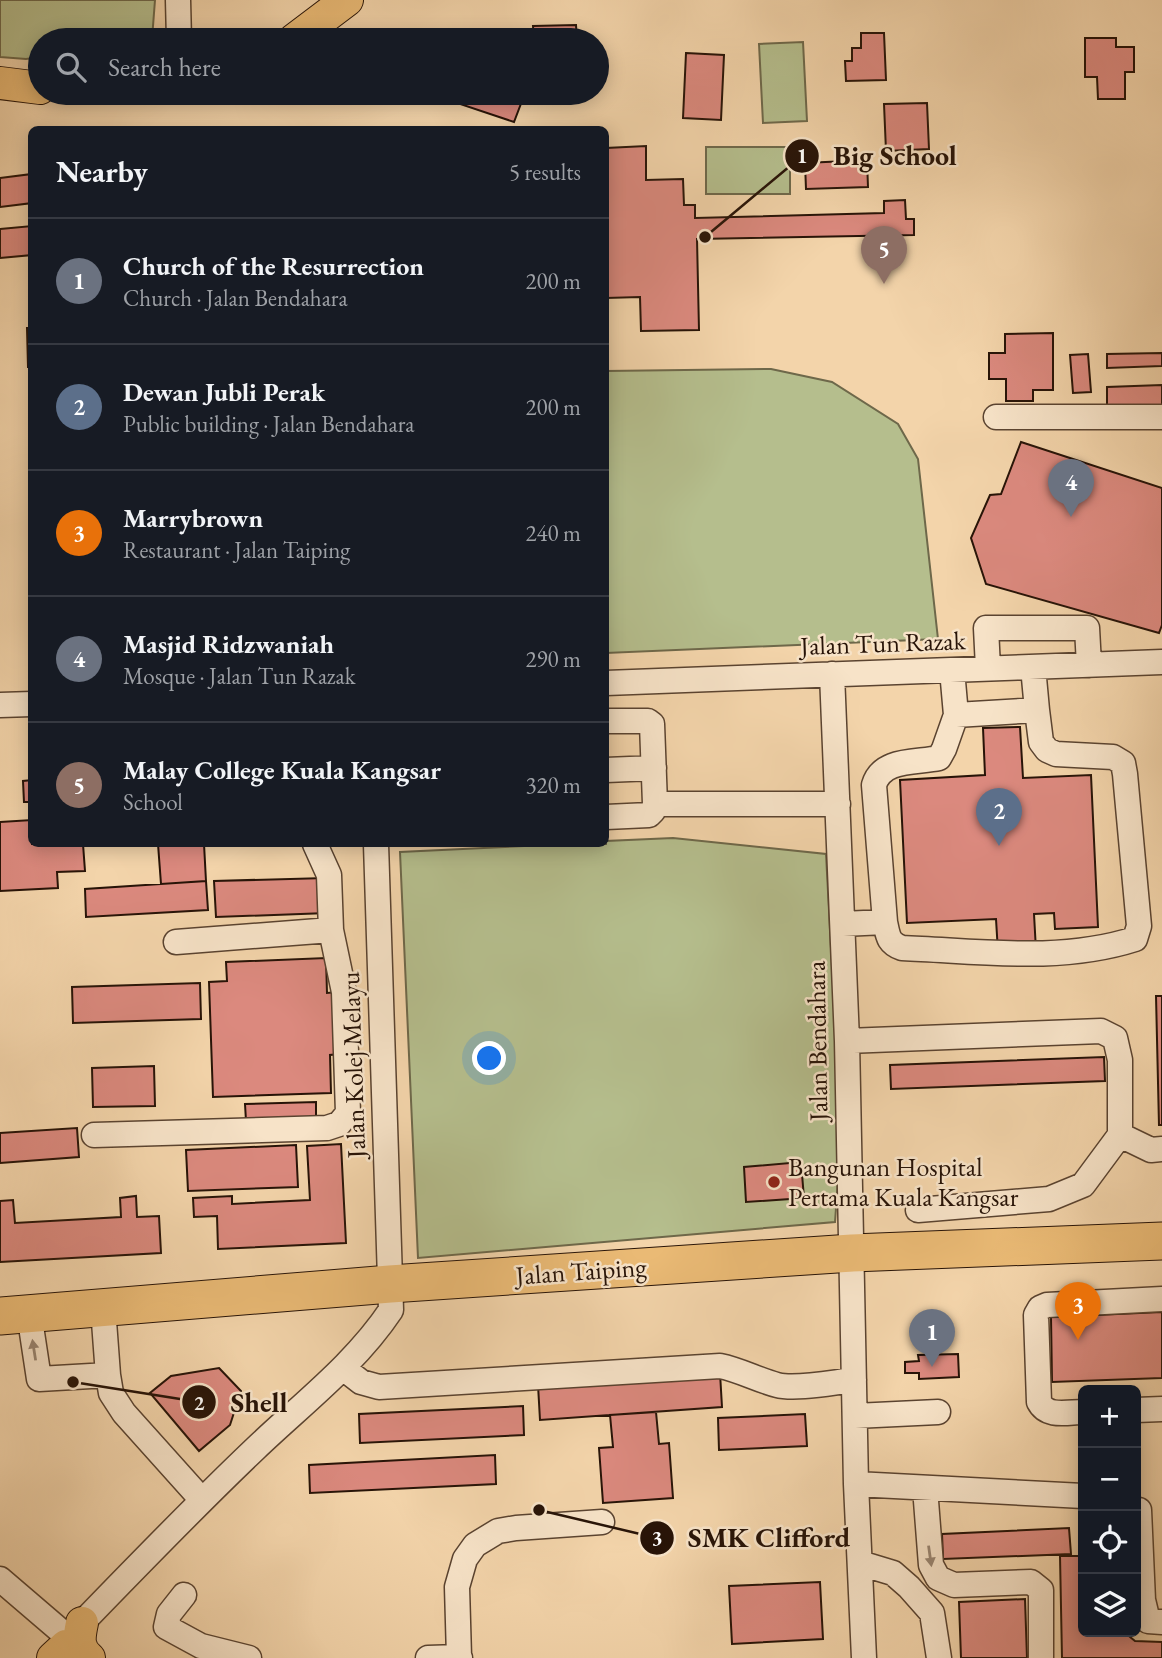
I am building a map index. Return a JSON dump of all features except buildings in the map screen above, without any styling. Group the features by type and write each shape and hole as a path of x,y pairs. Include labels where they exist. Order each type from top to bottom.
{"highway":[{"name":"Jalan Taiping","path":"14,1315 390,1284 852,1254 1162,1241"}],"main road":[{"path":"310,28 347,0"},
{"path":"0,83 28,86"}],"street":[{"path":"178,0 179,28"},
{"path":"996,417 1162,417"},
{"path":"988,668 986,628 1087,628 1089,665"},
{"name":"Jalan Tun Razak","path":"609,683 1162,662"},
{"path":"952,670 956,715 939,758 896,764 882,771 876,777 874,785 885,922 889,939 902,948 1051,954 1113,946 1135,939 1139,926 1123,764 1113,757 1056,754 1047,750 1041,742 1033,667"},
{"name":"Jalan Bendahara","path":"831,674 847,1041 856,1484 864,1658"},
{"path":"0,705 28,704"},
{"path":"956,715 1037,710"},
{"path":"609,721 648,720 652,724 654,768 653,811 649,815 609,817"},
{"path":"609,770 654,768"},
{"path":"654,804 838,804"},
{"path":"94,1135 327,1128 339,1124 348,1113 344,992 331,930 329,875 316,847"},
{"name":"Jalan Kolej Melayu","path":"70,1647 202,1500 343,1368 376,1331 390,1310 376,847"},
{"path":"843,924 885,922"},
{"path":"176,942 331,930"},
{"path":"847,1041 1101,1031 1115,1038 1120,1060 1120,1135 1083,1185 1049,1199 918,1210"},
{"path":"1120,1135 1152,1150 1162,1149"},
{"path":"1078,1412 1049,1413 1039,1402 1036,1315 1040,1308 1047,1305 1162,1299"},
{"path":"103,1308 111,1393 124,1413 202,1500"},
{"path":"14,1315 39,1379 108,1375"},
{"path":"343,1368 361,1382 379,1387 720,1366 779,1386 854,1380"},
{"path":"1141,1410 1162,1409"},
{"path":"855,1416 939,1412"},
{"path":"856,1484 1078,1496"},
{"path":"925,1488 930,1565 938,1578 954,1585 1031,1583 1041,1590 1041,1658"},
{"path":"1146,1512 1143,1600 1148,1621 1162,1622"},
{"path":"428,1658 460,1657 457,1587 465,1559 475,1545 498,1531 602,1522"},
{"path":"860,1563 892,1573 909,1587 932,1613 939,1658"},
{"path":"0,1579 70,1647"},
{"path":"184,1595 169,1614 166,1627 201,1646 249,1658"}],"green space":[{"path":"0,0 155,0 153,28 28,28 28,59 0,57"},
{"path":"803,42 807,121 763,123 759,44"},
{"path":"706,147 790,147 790,194 706,194"},
{"path":"771,369 832,382 898,424 918,459 938,639 609,653 609,371"},
{"path":"673,838 826,854 841,1138 835,1222 418,1258 400,852 504,847 609,847 609,841"}],"place":[{"name":"Big School","path":"705,237"},
{"name":"Malay College Kuala Kangsar","path":"884,284"},
{"name":"Masjid Ridzwaniah","path":"1071,517"},
{"name":"Dewan Jubli Perak","path":"999,846"},
{"name":"Bangunan Hospital Pertama Kuala Kangsar","path":"774,1182"},
{"name":"Marrybrown","path":"1078,1340"},
{"name":"Church of the Resurrection","path":"932,1367"},
{"name":"Shell","path":"73,1382"},
{"name":"SMK Clifford","path":"539,1510"}]}
